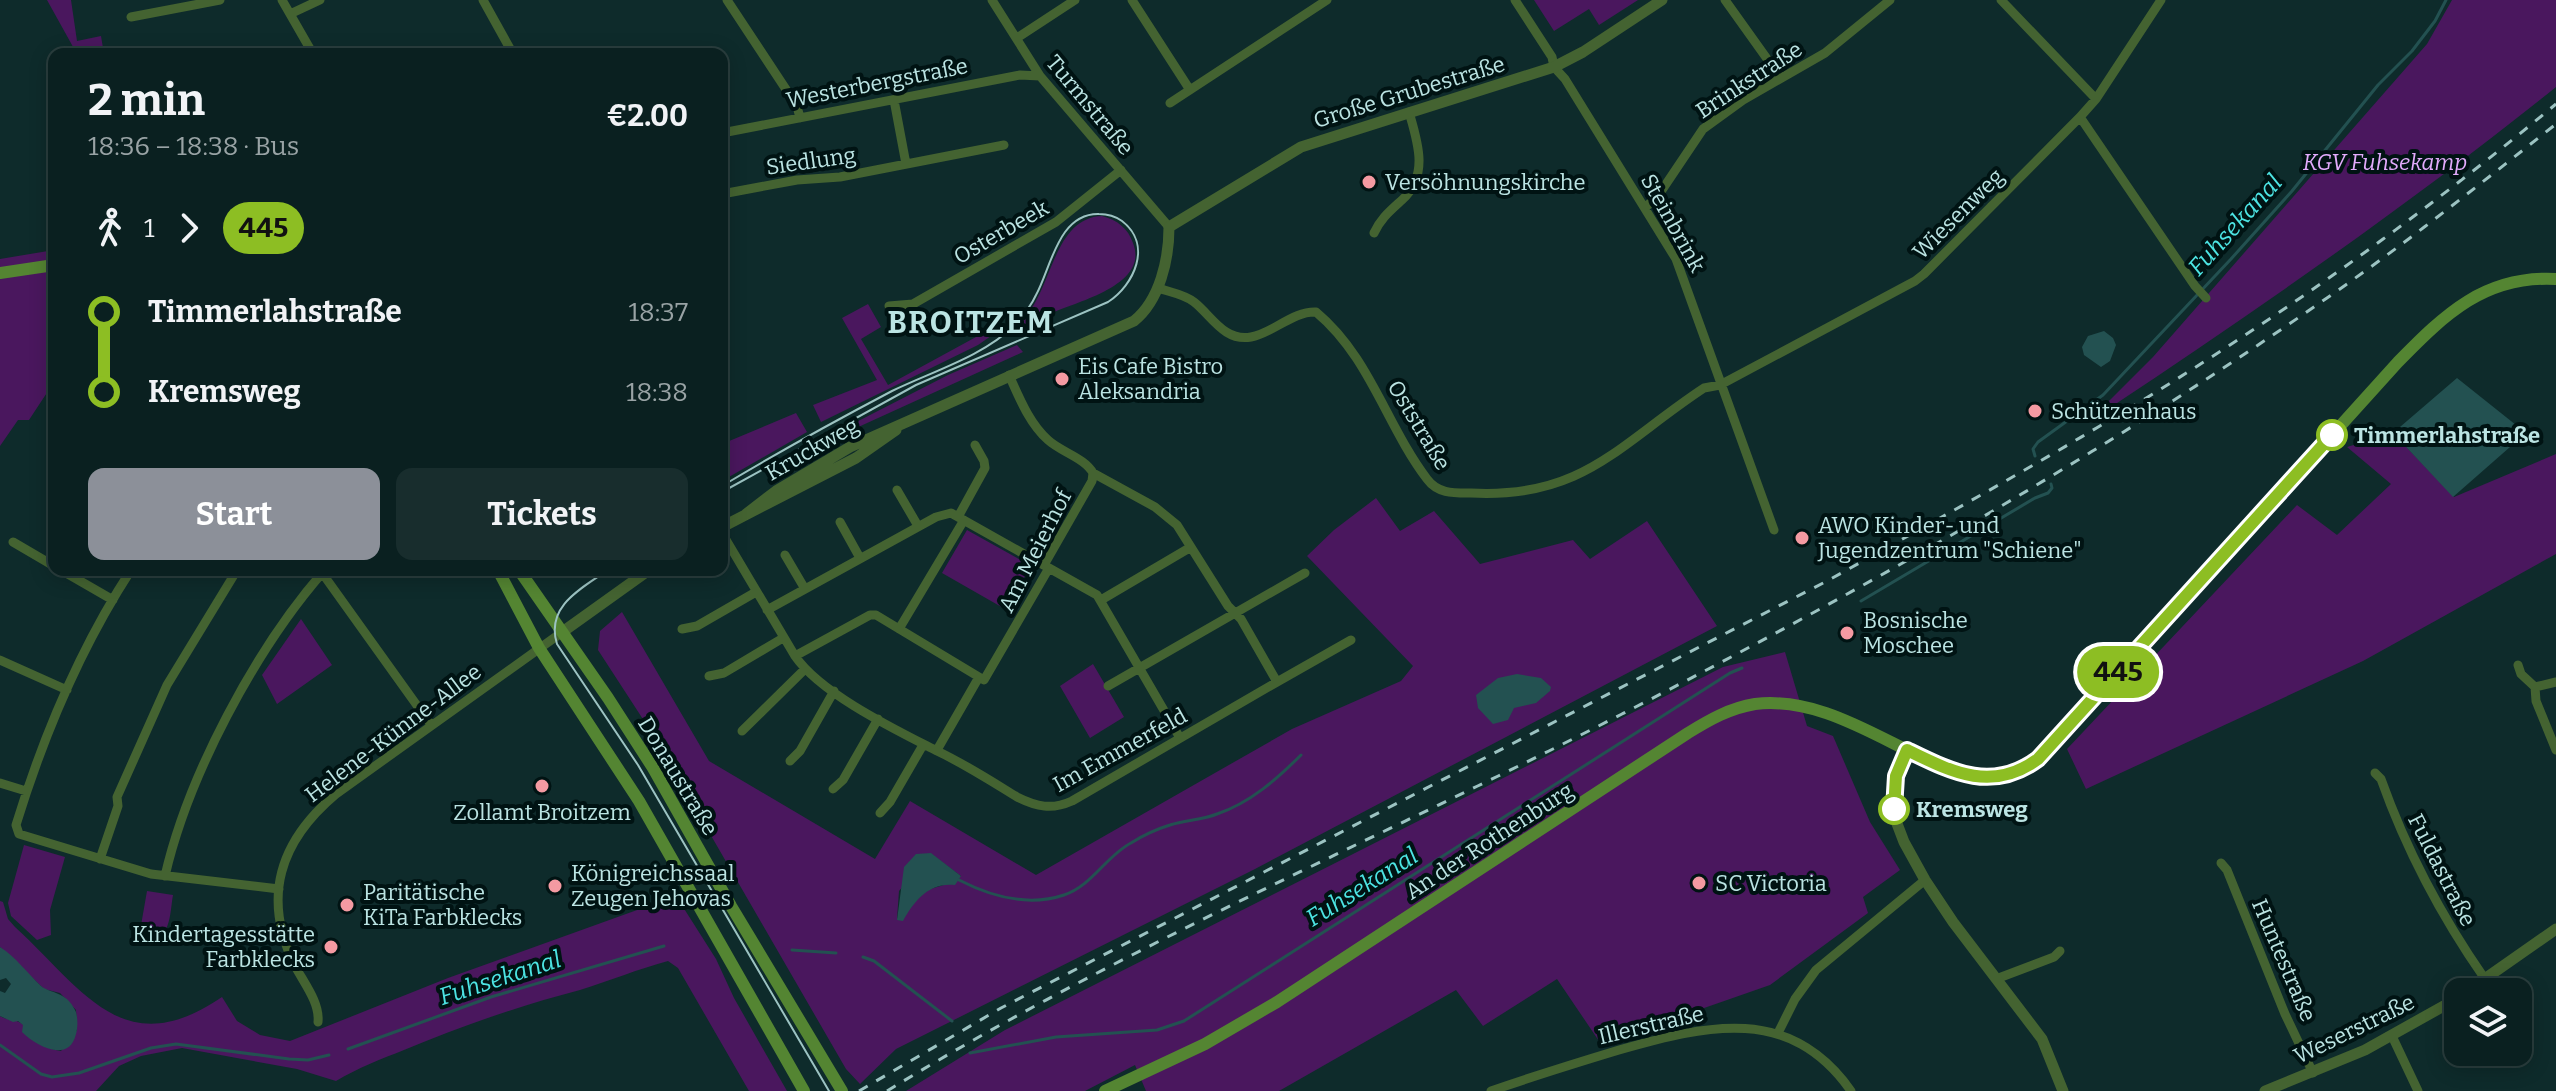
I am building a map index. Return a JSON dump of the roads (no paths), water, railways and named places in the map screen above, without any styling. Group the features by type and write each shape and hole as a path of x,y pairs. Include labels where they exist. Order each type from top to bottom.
{"main road":[{"path":"0,273 48,266"},
{"path":"1907,750 1974,777 2006,776 2025,768 2051,746 2417,343 2457,307 2483,292 2522,280 2556,279"},
{"name":"Donaustraße","path":"501,576 539,648 639,801 804,1091"},
{"name":"Donaustraße","path":"523,576 653,768 842,1091"},
{"name":"An der Rothenburg","path":"1105,1091 1205,1044 1277,1002 1724,712 1756,704 1804,707 1844,720 1907,750"}],"street":[{"path":"131,17 220,0"},
{"path":"282,0 310,48"},
{"path":"290,14 320,0"},
{"path":"483,0 510,48"},
{"path":"727,0 797,106 800,118"},
{"name":"Turmstraße","path":"992,0 1040,76 1169,227"},
{"path":"1017,38 1075,0"},
{"path":"1132,0 1190,90"},
{"path":"1170,103 1327,0"},
{"name":"Steinbrink","path":"1515,0 1552,57 1554,67 1565,79 1646,207 1684,276 1720,385 1774,530"},
{"name":"Große Grubestraße","path":"1169,227 1301,147 1554,67 1583,52 1662,0"},
{"path":"1725,0 1780,77"},
{"name":"Brinkstraße","path":"1646,207 1660,193 1703,129 1780,77 1825,53 1890,0"},
{"path":"2001,0 2096,99"},
{"name":"Wiesenweg","path":"1720,385 1924,274 2096,99 2161,0"},
{"name":"Westerbergstraße","path":"728,132 1020,75 1040,76"},
{"path":"894,100 906,164"},
{"path":"1374,233 1380,220 1413,186 1419,171 1417,140 1409,112"},
{"path":"2080,117 2201,293"},
{"name":"Siedlung","path":"728,193 797,180 840,177 1004,145"},
{"name":"Osterbeek","path":"889,306 913,304 1056,222 1121,170"},
{"name":"Kruckweg","path":"728,526 776,491 882,432 1127,325 1144,312 1158,288 1169,227"},
{"name":"Oststraße","path":"1158,288 1190,299 1217,326 1240,337 1253,337 1306,312 1316,312 1362,364 1427,479 1442,491 1519,493 1569,480 1607,458 1704,388 1720,385"},
{"name":"Am Meierhof","path":"937,750 979,677 984,680 1049,568 1044,565 1090,485 1093,473 1089,466 1043,435 1009,375"},
{"path":"899,629 961,519 985,468 975,445"},
{"path":"1093,473 1164,513 1177,525 1234,613 1241,619 1277,682"},
{"path":"897,490 918,526"},
{"path":"767,610 918,526 951,513 1097,595 1180,738"},
{"path":"840,522 860,558"},
{"name":"Im Emmerfeld","path":"728,541 783,638 805,669 834,691 923,745 1025,801 1053,807 1072,801 1351,640"},
{"path":"13,542 48,562"},
{"path":"1101,600 1191,547"},
{"path":"785,555 805,589"},
{"path":"1108,686 1305,573"},
{"path":"71,576 113,600"},
{"path":"127,576 67,690 26,791 16,825 19,834 165,876 279,889"},
{"path":"100,859 118,806 117,797 167,685 233,576"},
{"path":"165,876 197,783 229,714 268,648 318,576"},
{"path":"325,576 431,725"},
{"path":"561,633 641,576"},
{"path":"682,629 697,626 756,592"},
{"path":"795,656 870,615 876,615 979,677"},
{"name":"Helene-Künne-Allee","path":"318,1022 319,1012 282,934 279,889 286,857 296,837 310,818 336,794 561,633"},
{"path":"709,676 724,673 783,638"},
{"path":"0,660 67,690"},
{"path":"2518,665 2521,674 2535,687 2536,701 2556,750"},
{"path":"742,731 805,669"},
{"path":"2535,687 2556,682"},
{"path":"790,761 800,751 834,691"},
{"path":"833,789 843,780 878,719"},
{"path":"880,813 890,802 923,745"},
{"path":"1907,750 1896,776 1894,809 1904,842 1925,880 2042,1039 2063,1091"},
{"name":"Fuldastraße","path":"2375,773 2381,779 2402,835 2427,888 2484,978"},
{"path":"0,783 26,791"},
{"name":"Huntestraße","path":"2221,863 2227,870 2313,1073"},
{"path":"1778,1033 1795,999 1816,970 1925,880"},
{"path":"2486,978 2555,932"},
{"path":"1996,979 2054,957 2060,951"},
{"name":"Weserstraße","path":"2265,1091 2313,1073 2392,1036 2444,1006"},
{"name":"Illerstraße","path":"1491,1091 1570,1064 1693,1031 1743,1027 1778,1033 1811,1049 1824,1059 1851,1091"},
{"path":"2392,1036 2418,1091"}],"water":[{"path":"2104,331 2116,345 2110,361 2101,367 2084,355 2082,347 2088,336"},
{"path":"2457,378 2526,433 2453,497 2393,433"},
{"path":"1517,674 1541,678 1551,687 1550,691 1536,703 1514,708 1508,720 1493,724 1478,708 1476,695 1498,678"},
{"path":"931,853 961,876 955,885 937,887 923,894 903,921 897,920 904,867 916,854"},
{"path":"0,947 41,986 63,996 75,1010 76,1034 67,1048 52,1050 43,1047 22,1032 23,1025 18,1021 0,1016 0,991 5,993 11,984 6,978 0,980"}],"waterway":[{"name":"Fuhsekanal","path":"2035,456 2033,449 2038,442 2103,395 2231,259 2292,191 2378,85 2412,51 2435,21 2446,0"},
{"name":"Fuhsekanal","path":"1861,601 2048,493 2051,484"},
{"name":"Fuhsekanal","path":"970,1053 1056,1037 1157,1030 1184,1021 1742,668"},
{"path":"959,880 1010,898 1037,900 1064,895 1083,885 1122,849 1145,835 1241,804 1273,781 1301,755"},
{"name":"Fuhsekanal","path":"348,1049 491,997 664,946"},
{"name":"Fuhsekanal","path":"792,950 836,953"},
{"name":"Fuhsekanal","path":"863,957 874,961 952,1021"},
{"name":"Fuhsekanal","path":"0,1045 41,1074 52,1077 79,1073 151,1048 176,1044 289,1059 308,1060 329,1055"}],"tram line":[{"path":"728,482 871,402 972,355 1002,336 1032,303 1058,244 1074,222 1085,216 1105,214 1119,219 1131,231 1137,241 1136,264 1126,286 1108,302 916,385 728,489"},
{"path":"599,576 577,591 561,609 556,619 557,644 638,765 829,1091"}],"railway":[{"path":"859,1091 1001,1008 1827,581 2061,449 2199,365 2337,272 2426,207 2556,104"},
{"path":"887,1091 1067,989 1622,714 1802,619 1980,519 2154,413 2324,300 2413,236 2556,124"}],"place":[{"name":"Versöhnungskirche","path":"1369,182"},
{"name":"Eis Cafe Bistro Aleksandria","path":"1062,379"},
{"name":"Schützenhaus","path":"2035,411"},
{"name":"Timmerlahstraße","path":"2332,435"},
{"name":"AWO Kinder- und Jugendzentrum \"Schiene\"","path":"1802,538"},
{"name":"Bosnische Moschee","path":"1847,633"},
{"name":"Zollamt Broitzem","path":"542,786"},
{"name":"Kremsweg","path":"1894,809"},
{"name":"SC Victoria","path":"1699,883"},
{"name":"Königreichssaal Zeugen Jehovas","path":"555,886"},
{"name":"Paritätische KiTa Farbklecks","path":"347,905"},
{"name":"Kindertagesstätte Farbklecks","path":"331,947"}],"district":[{"name":"BROITZEM","path":"971,323"}],"park label":[{"name":"KGV Fuhsekamp","path":"2385,162"}]}
